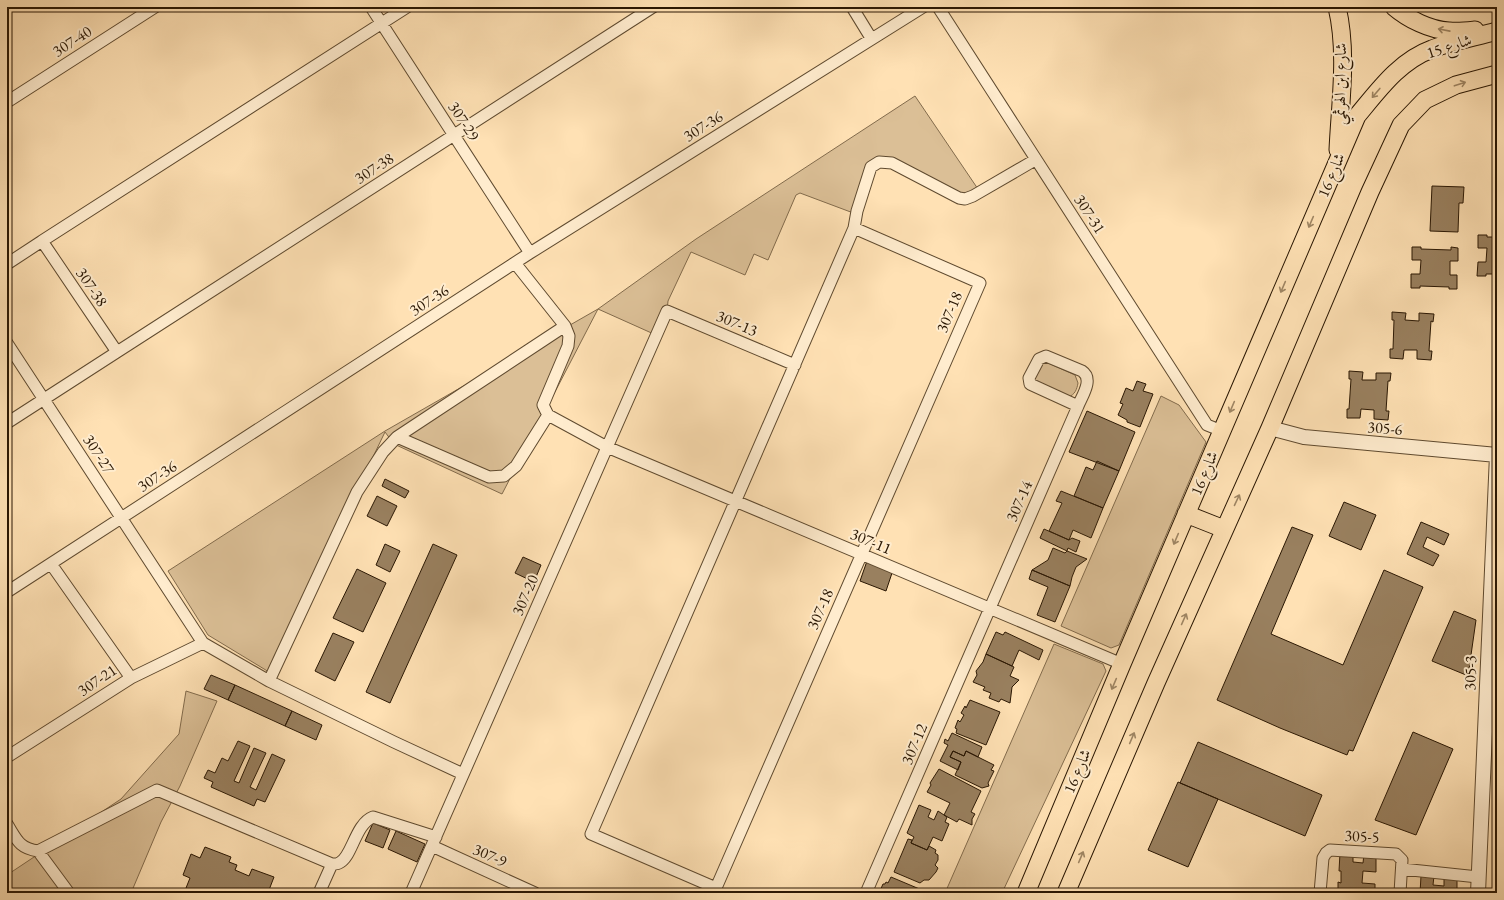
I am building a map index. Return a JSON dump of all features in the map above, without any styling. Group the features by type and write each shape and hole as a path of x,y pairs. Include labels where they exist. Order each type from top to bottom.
{"main road":[{"name":"شارع ابن الهرثمي","path":"1337,7 1340,25 1342,76 1337,160"},
{"path":"1394,7 1409,18 1425,25 1448,31 1497,30"},
{"name":"شارع 15","path":"1403,65 1431,49 1497,30"},
{"name":"شارع 16","path":"1026,893 1122,664 1357,116 1379,89 1403,65"},
{"path":"1066,893 1401,125 1425,100 1456,85 1497,74"},
{"path":"1186,514 1224,529"}],"street":[{"name":"307-40","path":"7,102 155,7"},
{"name":"307-29","path":"371,7 530,253"},
{"path":"7,264 407,7"},
{"path":"454,136 653,7"},
{"path":"852,7 871,38"},
{"name":"307-36","path":"7,592 530,253 871,38 923,7"},
{"name":"307-31","path":"938,7 1035,160 1207,425 1222,431"},
{"name":"307-38","path":"42,241 117,352 454,136"},
{"path":"854,228 856,211 871,167 879,162 892,163 959,198 965,199 973,196 1035,160"},
{"name":"307-18","path":"854,228 980,283 715,891 591,834 854,228"},
{"path":"397,438 489,477 504,476 516,466 548,415 543,405 568,346 569,336 565,326 515,263"},
{"name":"307-13","path":"667,311 795,364"},
{"name":"307-20","path":"411,893 667,311"},
{"path":"269,681 358,492 383,452 397,438 565,326"},
{"name":"307-27","path":"7,343 203,643"},
{"path":"7,423 117,352"},
{"name":"307-14","path":"990,608 1078,406 1088,381 1085,373 1046,356 1039,359 1029,378 1030,384 1078,406"},
{"name":"307-11","path":"548,415 607,447 1122,664"},
{"name":"305-6","path":"1270,428 1307,437 1497,455"},
{"name":"305-3","path":"1478,893 1497,455"},
{"name":"307-21","path":"7,757 131,678 51,564"},
{"name":"307-12","path":"866,893 990,608"},
{"path":"131,678 203,643 269,681 463,774"},
{"path":"7,824 21,846 30,850 38,851 157,790 332,864 319,893"},
{"name":"307-9","path":"332,864 338,864 344,859 363,824 373,817 434,842 535,893"},
{"name":"305-5","path":"1320,893 1323,858 1330,850 1396,854 1402,860 1402,868"},
{"path":"38,851 69,893"},
{"path":"1400,893 1402,868 1478,877"}],"shaded area":[{"path":"915,96 980,192 965,199 879,162 856,214 800,193 796,195 768,260 754,254 745,275 691,252 668,301 667,311 656,335 598,309 696,239"},
{"path":"598,309 502,494 394,444 385,432 269,672 208,635 168,571 385,431"},
{"path":"1046,362 1075,375 1078,383 1076,390 1072,395 1068,397 1035,381 1034,378 1040,364"},
{"path":"1161,396 1179,405 1206,442 1119,645 1111,648 1061,626"},
{"path":"1054,644 1103,664 1106,671 1002,893 945,893"},
{"path":"186,691 217,701 180,786 161,822 131,893 7,893 7,875 121,799 179,734"}],"building":[{"path":"1432,186 1464,187 1463,203 1459,203 1458,232 1430,231"},
{"path":"1478,235 1497,237 1497,274 1477,276 1478,262 1486,262 1487,248 1478,248"},
{"path":"1412,247 1421,247 1421,249 1451,250 1451,247 1458,248 1458,261 1450,261 1450,275 1457,275 1457,289 1449,289 1449,287 1420,286 1420,288 1411,288 1411,274 1420,274 1421,260 1412,260"},
{"path":"1392,312 1406,313 1405,320 1419,321 1419,313 1434,314 1433,322 1431,321 1429,351 1432,351 1431,360 1417,359 1417,350 1404,350 1403,359 1390,358 1390,349 1393,349 1394,320 1392,320"},
{"path":"1349,371 1363,372 1362,380 1376,380 1376,373 1391,373 1390,381 1388,381 1386,411 1389,411 1388,420 1374,419 1374,410 1361,409 1360,418 1347,418 1351,379 1349,379"},
{"path":"1137,381 1146,384 1143,391 1153,394 1140,427 1127,422 1127,420 1118,415 1123,404 1120,403 1126,388 1133,391"},
{"path":"1087,411 1135,432 1119,471 1069,452"},
{"path":"1097,461 1119,471 1103,508 1074,496 1086,467 1093,470"},
{"path":"385,479 409,491 405,498 382,486"},
{"path":"1061,491 1103,508 1091,538 1073,530 1069,540 1049,531 1062,503 1056,501"},
{"path":"377,496 397,506 387,526 367,516"},
{"path":"1344,502 1376,515 1361,550 1329,536"},
{"path":"1421,522 1449,534 1444,545 1427,537 1423,547 1439,555 1433,566 1407,554"},
{"path":"1292,527 1313,535 1271,634 1343,665 1384,570 1423,587 1353,751 1349,750 1347,755 1280,728 1217,700"},
{"path":"1044,529 1069,540 1072,538 1080,541 1076,552 1068,548 1067,551 1040,538"},
{"path":"385,544 400,551 390,572 376,565"},
{"path":"433,544 457,555 390,703 366,692"},
{"path":"1053,548 1065,553 1067,551 1087,559 1076,567 1070,586 1032,570 1048,560"},
{"path":"523,557 541,565 534,582 515,573"},
{"path":"867,561 893,570 886,591 860,581"},
{"path":"357,569 386,583 363,632 333,618"},
{"path":"1032,570 1070,586 1055,622 1037,615 1048,587 1029,579"},
{"path":"1454,611 1476,620 1471,655 1474,656 1466,675 1432,661"},
{"path":"996,632 1003,635 1005,632 1043,650 1039,660 1019,650 1012,666 986,654"},
{"path":"333,633 354,642 335,681 315,671"},
{"path":"986,654 1014,667 1010,676 1019,680 1012,687 1010,703 1001,699 999,702 989,698 991,693 983,690 985,687 973,682 977,675 976,671 983,662"},
{"path":"211,675 235,685 228,700 204,689"},
{"path":"235,685 292,711 285,726 228,700"},
{"path":"970,700 1000,712 986,745 956,733 957,729 955,728 958,720 960,722 964,715 961,713 965,706 966,708"},
{"path":"292,711 322,725 316,740 285,726"},
{"path":"1413,732 1453,749 1416,835 1375,820"},
{"path":"952,733 982,747 978,757 966,751 964,756 953,751 950,757 961,762 958,770 940,761 948,745 944,743 945,739 948,741"},
{"path":"238,741 250,746 234,781 239,783 254,748 266,753 250,787 256,790 272,754 285,760 265,802 257,799 254,806 211,787 213,782 204,778 208,770 215,773 222,758 228,761"},
{"path":"1198,742 1322,795 1305,836 1180,783"},
{"path":"953,751 964,756 966,751 994,765 991,770 994,771 988,783 989,786 982,788 955,775 961,762 950,757"},
{"path":"939,769 981,791 971,812 975,814 972,819 972,825 959,819 957,822 944,815 950,803 927,792 931,785 930,783"},
{"path":"1178,782 1218,799 1188,867 1148,850"},
{"path":"919,805 931,810 928,817 934,820 938,811 947,817 945,822 949,824 942,841 933,837 927,850 911,843 914,837 907,833"},
{"path":"373,823 390,830 383,848 365,841"},
{"path":"396,831 425,844 417,862 388,849"},
{"path":"908,839 912,840 911,843 927,850 929,846 936,850 935,853 938,855 938,860 935,865 938,868 929,880 924,880 920,883 894,872"},
{"path":"205,847 231,857 229,862 237,865 235,870 249,876 252,869 274,877 269,890 276,893 223,893 215,890 214,893 199,893 186,888 190,878 183,875 191,854 200,858"},
{"path":"1340,853 1353,854 1353,862 1363,863 1364,854 1376,855 1376,872 1363,871 1362,883 1375,884 1375,893 1338,893 1338,882 1341,883 1341,871 1339,871"},
{"path":"1421,876 1434,876 1433,885 1444,886 1444,877 1457,877 1457,893 1420,893"},
{"path":"891,877 929,893 879,893 883,884 886,882 888,883"}]}
